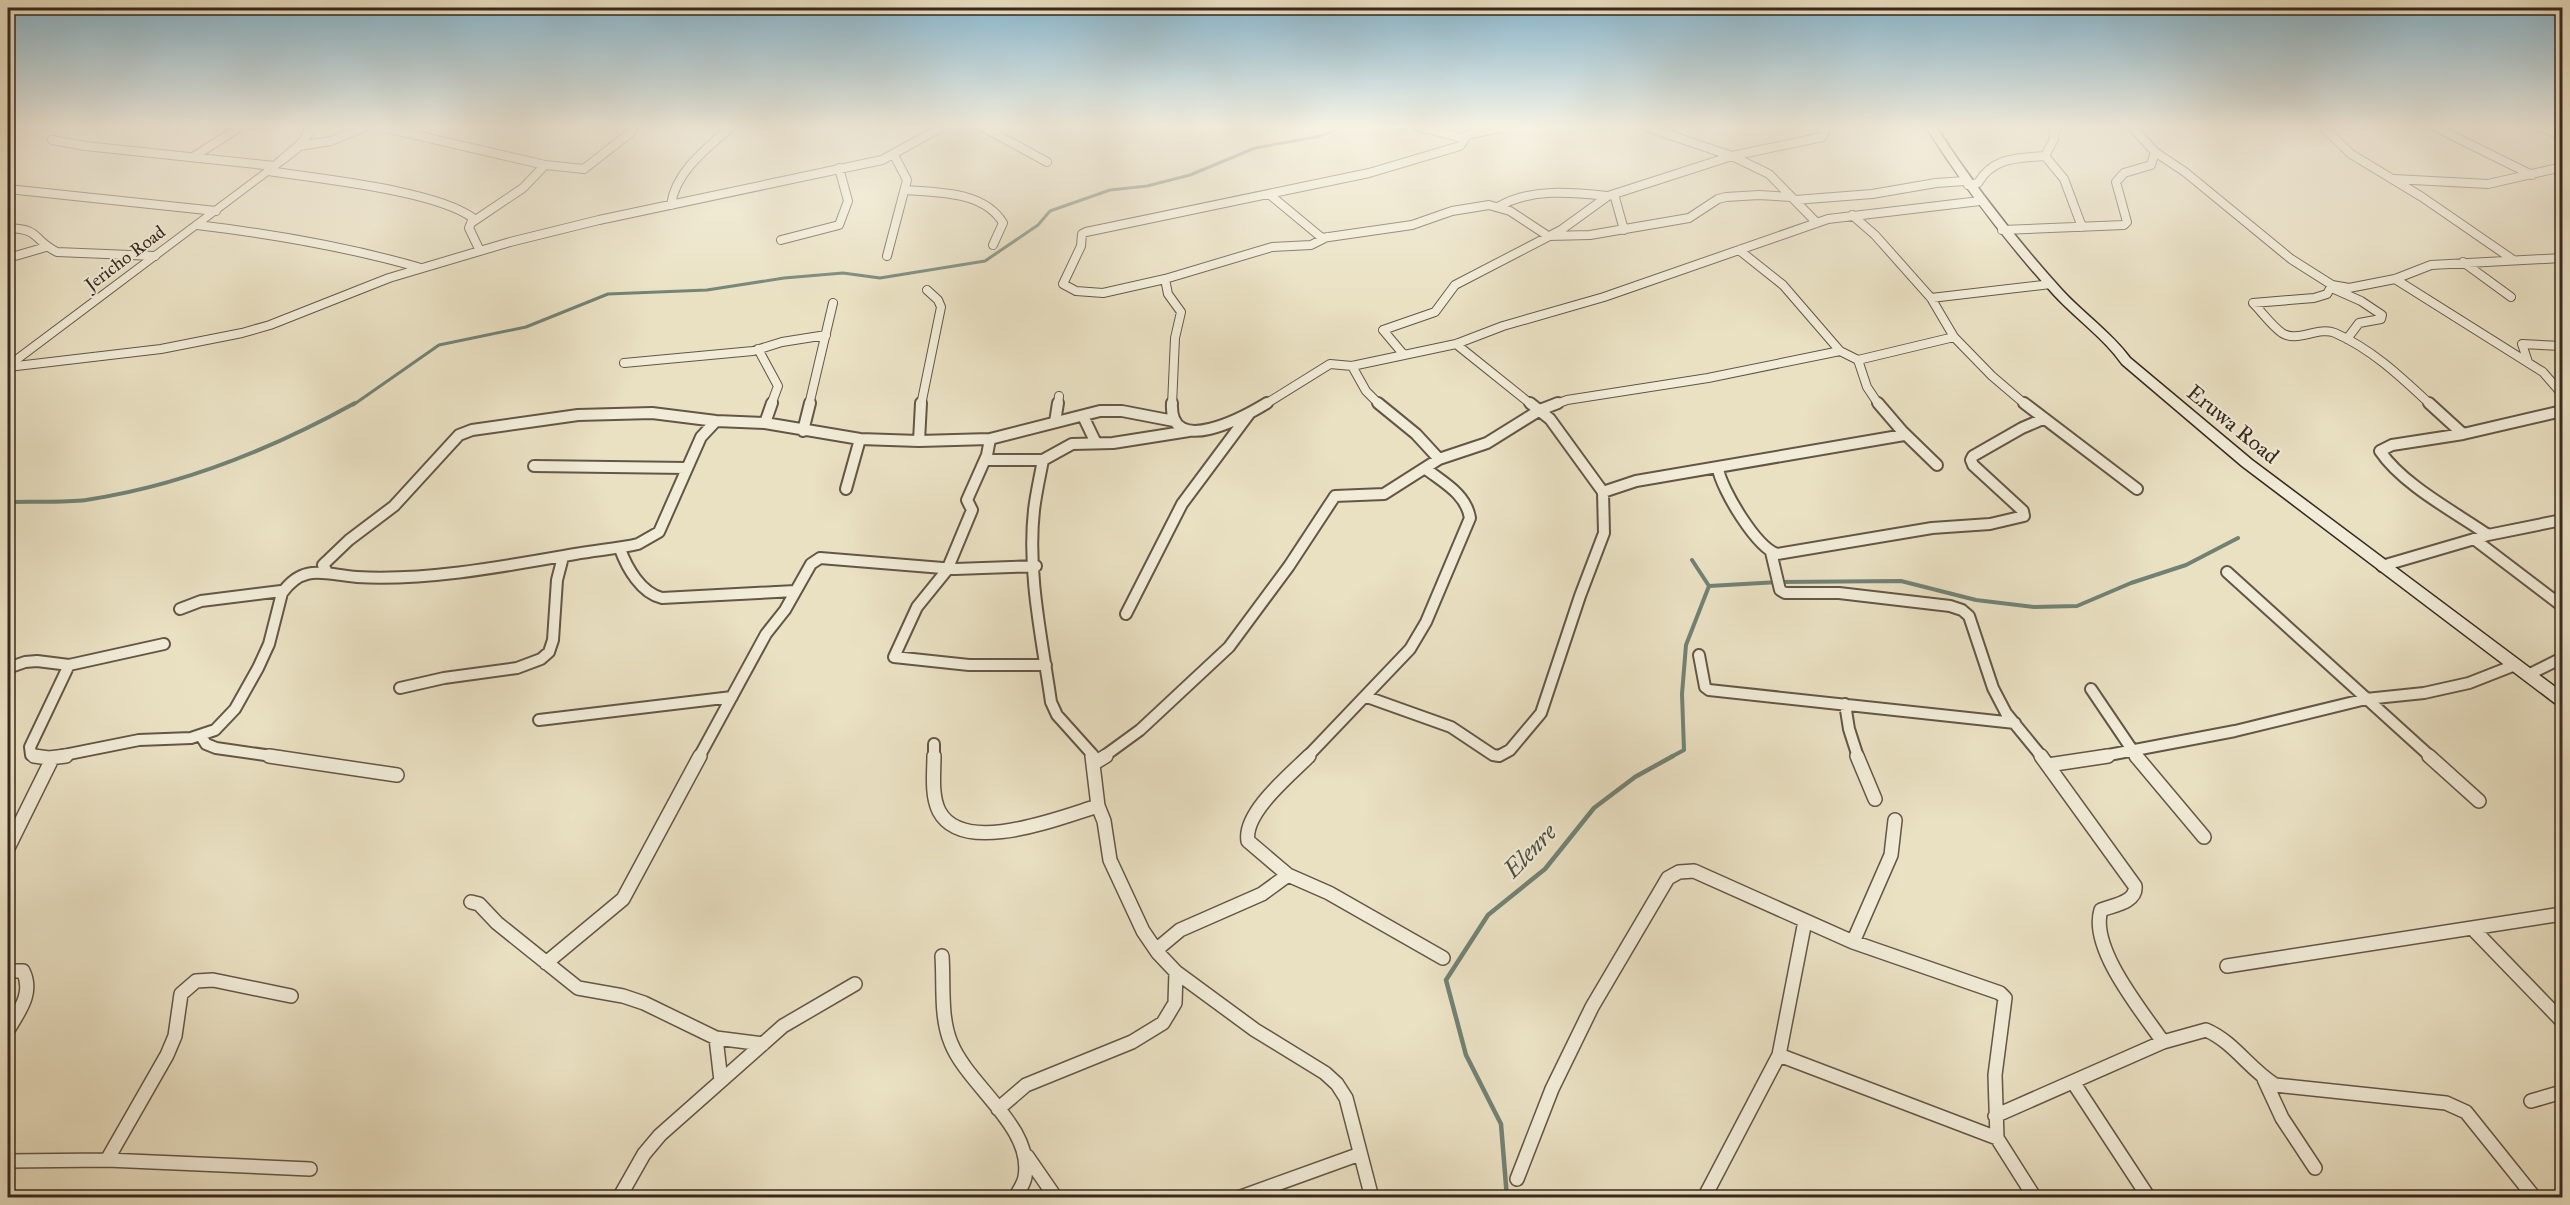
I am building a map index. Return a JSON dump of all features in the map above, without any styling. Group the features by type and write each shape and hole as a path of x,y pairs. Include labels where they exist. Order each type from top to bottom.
{"main road":[{"name":"Eruwa Road","path":"1967,183 2002,230 2067,302 2118,349 2126,362 2182,411 2382,566 2562,700"}],"street":[{"name":"Jericho Road","path":"8,367 252,183"},
{"path":"345,183 451,205 471,214 473,218 469,228 480,251"},
{"path":"471,223 500,205 526,183"},
{"path":"671,205 673,189 677,183"},
{"path":"8,367 161,349 242,333 270,325 390,278 480,251 599,220 780,183"},
{"path":"781,240 839,225 848,201 843,183"},
{"path":"887,256 907,183"},
{"path":"1320,183 1086,232 1082,234 1081,246 1064,284 1076,291 1103,293 1165,279 1264,249 1311,245 1327,237 1412,225 1429,217 1470,208 1498,207 1510,211 1548,236 1590,235 1689,218 1718,199 1726,197 1759,195 1793,199 1872,194 1935,183"},
{"path":"1404,355 1383,330 1435,312 1455,285 1561,230 1611,195 1648,183"},
{"path":"1778,183 1817,223"},
{"path":"2066,183 2082,227"},
{"path":"2002,230 2118,226 2127,222 2116,183"},
{"path":"2199,183 2291,259 2382,315 2381,319 2374,322 2359,323 2347,339"},
{"path":"2399,183 2512,259"},
{"path":"2473,183 2492,183"},
{"path":"8,189 216,211"},
{"path":"906,190 971,199 994,210 1003,223 993,245"},
{"path":"1498,207 1502,203 1528,196 1584,193 1611,195"},
{"path":"1269,194 1317,235 1327,237"},
{"path":"1611,195 1624,230"},
{"path":"986,460 1043,460 1072,444 1095,441 1113,443 1208,430 1249,414 1321,367 1340,363 1352,366 1456,344 1503,326 1604,297 1690,265 1817,223 1852,215 1980,201"},
{"path":"1852,215 1880,240 1931,298 1954,337 1992,376 2043,419 2076,441 2137,489"},
{"path":"197,225 271,234 380,256 421,268"},
{"path":"8,228 30,229 40,236 46,247"},
{"path":"8,258 46,247 65,253 155,256"},
{"path":"1739,250 1783,285 1840,351 1858,360 1954,337"},
{"path":"2332,286 2349,288 2396,279 2417,269 2463,262 2558,258 2562,267"},
{"path":"2463,262 2511,297"},
{"path":"1165,279 1168,294 1181,312 1175,339 1171,415 1180,427 1189,431"},
{"path":"2396,279 2528,362 2549,377 2562,391"},
{"path":"1931,298 2051,284"},
{"path":"2332,286 2327,294 2314,298 2253,303 2283,334 2288,336 2301,336 2321,330 2335,332 2347,339 2388,368 2463,434"},
{"path":"919,441 921,405 941,308 938,300 927,290"},
{"path":"803,431 833,303"},
{"path":"624,363 758,349 782,342 826,335"},
{"path":"1367,697 1451,727 1493,755 1499,756 1510,750 1540,713 1604,533 1603,492 1555,425 1540,410 1456,344"},
{"path":"2528,362 2522,344 2562,346"},
{"path":"758,349 778,387 765,423"},
{"path":"1093,764 1140,730 1229,647 1271,593 1335,496 1384,494 1439,459 1487,443 1540,410 1567,400 1708,378 1840,351"},
{"path":"1858,360 1861,377 1905,435 1937,465"},
{"path":"1352,366 1375,401 1416,434 1439,459"},
{"path":"1055,422 1059,396"},
{"path":"326,570 323,566 326,562 349,540 394,506 417,479 465,432 578,415 652,413 716,421 765,423 860,439 919,441 990,439 1100,411 1114,410 1174,421"},
{"path":"2488,535 2396,469 2382,456 2380,451 2392,446 2463,434 2562,411"},
{"path":"1126,614 1182,504 1249,414"},
{"path":"1083,416 1095,441"},
{"path":"1771,552 1788,553 1932,528 1990,524 2022,518 2023,511 1973,465 1971,460 1973,456 2014,432 2043,419"},
{"path":"180,609 201,601 281,591 301,576 326,570 341,575 413,576 563,557 590,551 620,549 638,544 659,532 701,437 716,421"},
{"path":"1603,492 1636,481 1718,469 1783,454 1905,435"},
{"path":"846,489 860,439"},
{"path":"990,439 986,460 967,500 972,510 947,570 917,607 894,657 969,665 1046,665"},
{"path":"1043,460 1034,510 1036,602 1051,702 1057,715 1090,749 1098,806 1104,821 1110,860 1116,876 1143,931 1176,972 1255,1030 1325,1073 1337,1084 1346,1098 1372,1197"},
{"path":"534,466 687,468"},
{"path":"1426,469 1462,497 1468,504 1470,518 1426,622 1410,649 1249,821 1246,829 1248,841 1288,875 1329,893 1443,958"},
{"path":"1718,469 1718,478 1726,492 1771,552 1780,590 1785,593 1839,593 1950,606 1962,610 1969,616 1993,688 2015,723 2135,886 2136,893 2133,898 2101,910 2097,922 2108,956 2163,1042"},
{"path":"2382,566 2474,538 2562,520"},
{"path":"2474,538 2562,606"},
{"path":"620,549 627,569 654,596 662,598 795,591"},
{"path":"400,688 444,678 517,668 541,659 549,652 553,640 557,580 563,557"},
{"path":"546,963 623,899 766,634 785,610 811,564 820,558 947,570 1006,570 1036,566"},
{"path":"2227,572 2479,801"},
{"path":"69,665 30,747 31,755 35,758 57,757 146,740 201,736 214,731 228,720 240,702 269,644 281,591"},
{"path":"8,668 25,662 38,661 69,665 164,644"},
{"path":"1699,654 1705,687 1709,690 2015,723"},
{"path":"2528,675 2562,658"},
{"path":"2048,765 2133,752 2235,731 2366,699 2424,693 2469,683 2515,665"},
{"path":"2091,689 2133,752 2204,837"},
{"path":"539,720 707,698 732,697"},
{"path":"1845,704 1846,725 1875,799"},
{"path":"201,736 206,744 216,748 397,774"},
{"path":"934,744 938,807 944,817 955,827 969,833 1007,830 1098,806"},
{"path":"8,848 11,832 38,793 52,759 57,757"},
{"path":"1853,942 1891,855 1896,820"},
{"path":"1517,1179 1552,1089 1592,1007 1668,878 1676,872 1688,870 1699,871 1853,942 1990,988 2005,998 1995,1075 1997,1138 2035,1197"},
{"path":"1156,950 1180,930 1262,894 1288,875"},
{"path":"471,902 479,904 497,923 578,988 623,996 644,1003 716,1038 763,1044"},
{"path":"2227,966 2389,944 2562,914"},
{"path":"1704,1197 1779,1055 1805,921"},
{"path":"2472,928 2562,1021"},
{"path":"942,956 947,1030 951,1045 998,1108 1025,1153 1056,1197"},
{"path":"8,971 23,971 29,980 29,991 8,1030"},
{"path":"998,1108 1026,1085 1132,1042 1163,1023 1175,1003 1176,972"},
{"path":"107,1160 167,1055 175,1036 181,994 190,984 213,980 291,996"},
{"path":"619,1197 644,1154 660,1135 783,1026 855,984"},
{"path":"1995,1116 2163,1042 2206,1030 2215,1033 2264,1080 2275,1085 2457,1106 2472,1119 2535,1197"},
{"path":"716,1038 721,1081"},
{"path":"1779,1055 1997,1138"},
{"path":"2264,1080 2282,1118 2315,1168"},
{"path":"2073,1082 2149,1197"},
{"path":"2531,1101 2562,1092"},
{"path":"1015,1197 1024,1185 1025,1153"},
{"path":"1238,1197 1360,1154"},
{"path":"8,1161 107,1160 310,1169"}],"waterway":[{"path":"353,405 439,345 526,327 608,294 707,290 784,278 843,273 880,278 985,261 1038,225 1050,211 1110,190 1158,183"},
{"path":"8,502 86,500 156,485 191,475 258,450 355,403"},
{"path":"1709,586 1779,582 1901,581 1976,600 2034,607 2077,606 2131,583 2186,565 2238,538"},
{"name":"Elenre","path":"1692,560 1709,586"},
{"name":"Elenre","path":"1671,757 1684,750 1682,694 1686,645 1709,586"},
{"name":"Elenre","path":"1507,1198 1501,1124 1466,1055 1446,980 1488,915 1545,869 1594,808 1635,777 1673,756"}]}
